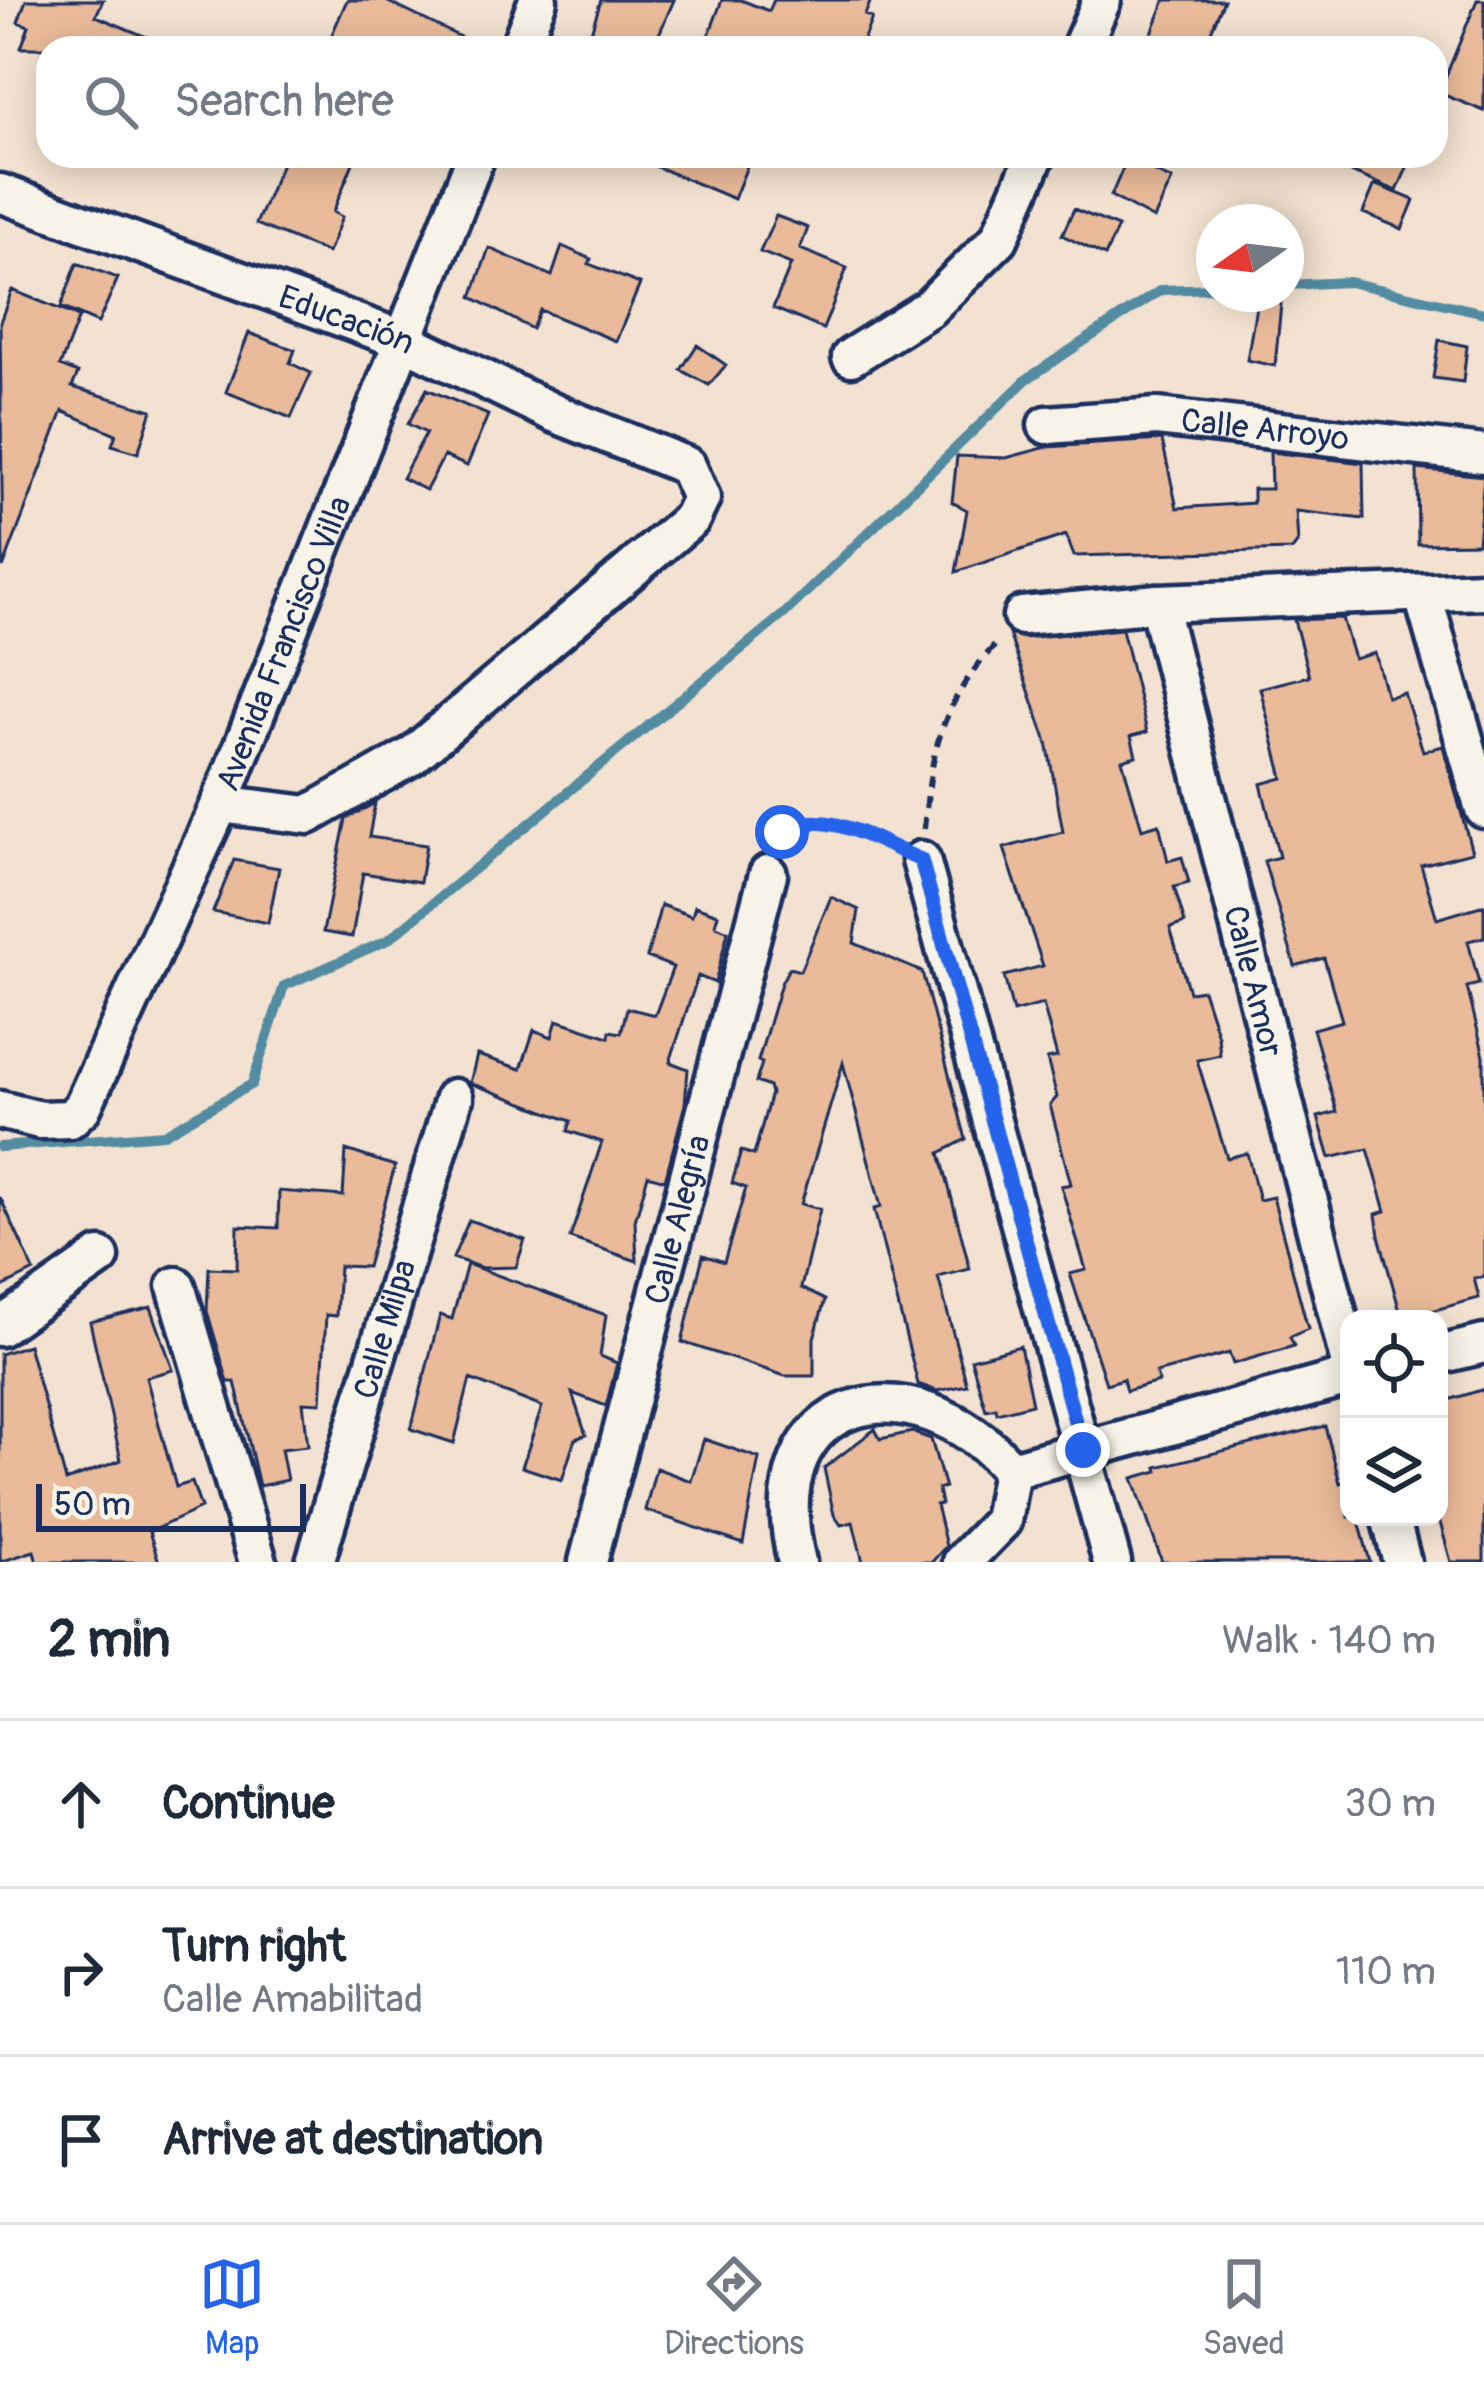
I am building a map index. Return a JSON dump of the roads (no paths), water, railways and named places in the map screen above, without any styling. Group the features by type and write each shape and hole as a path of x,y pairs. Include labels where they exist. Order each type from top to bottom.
{"street":[{"path":"524,36 538,0"},
{"path":"1087,36 1102,0"},
{"name":"Avenida Francisco Villa","path":"0,1110 40,1120 70,1119 82,1108 220,804 471,168"},
{"path":"851,357 929,308 999,239 1030,168"},
{"name":"Educación","path":"0,194 403,340 554,413 687,466 701,498 691,519 412,756 308,815 220,804"},
{"name":"Calle Arroyo","path":"1047,424 1157,417 1484,454"},
{"path":"1022,616 1158,603 1484,590"},
{"path":"1423,595 1484,808"},
{"name":"Calle Amor","path":"1158,603 1340,1324"},
{"path":"921,860 1112,1562"},
{"name":"Calle Alegría","path":"589,1562 767,874"},
{"name":"Calle Milpa","path":"315,1562 454,1098"},
{"path":"0,1327 100,1257"},
{"path":"176,1286 258,1562"},
{"path":"1448,1353 1484,1344"},
{"path":"1010,1470 1340,1379"},
{"path":"797,1562 788,1497 795,1456 817,1431 849,1410 920,1408 983,1438 1010,1470 1002,1521 962,1562"},
{"path":"1392,1526 1402,1562"}],"waterway":[{"path":"1304,284 1349,282 1484,313"},
{"path":"0,1147 164,1134 252,1084 284,986 388,940 784,614 1027,379 1161,290 1196,289"}]}
